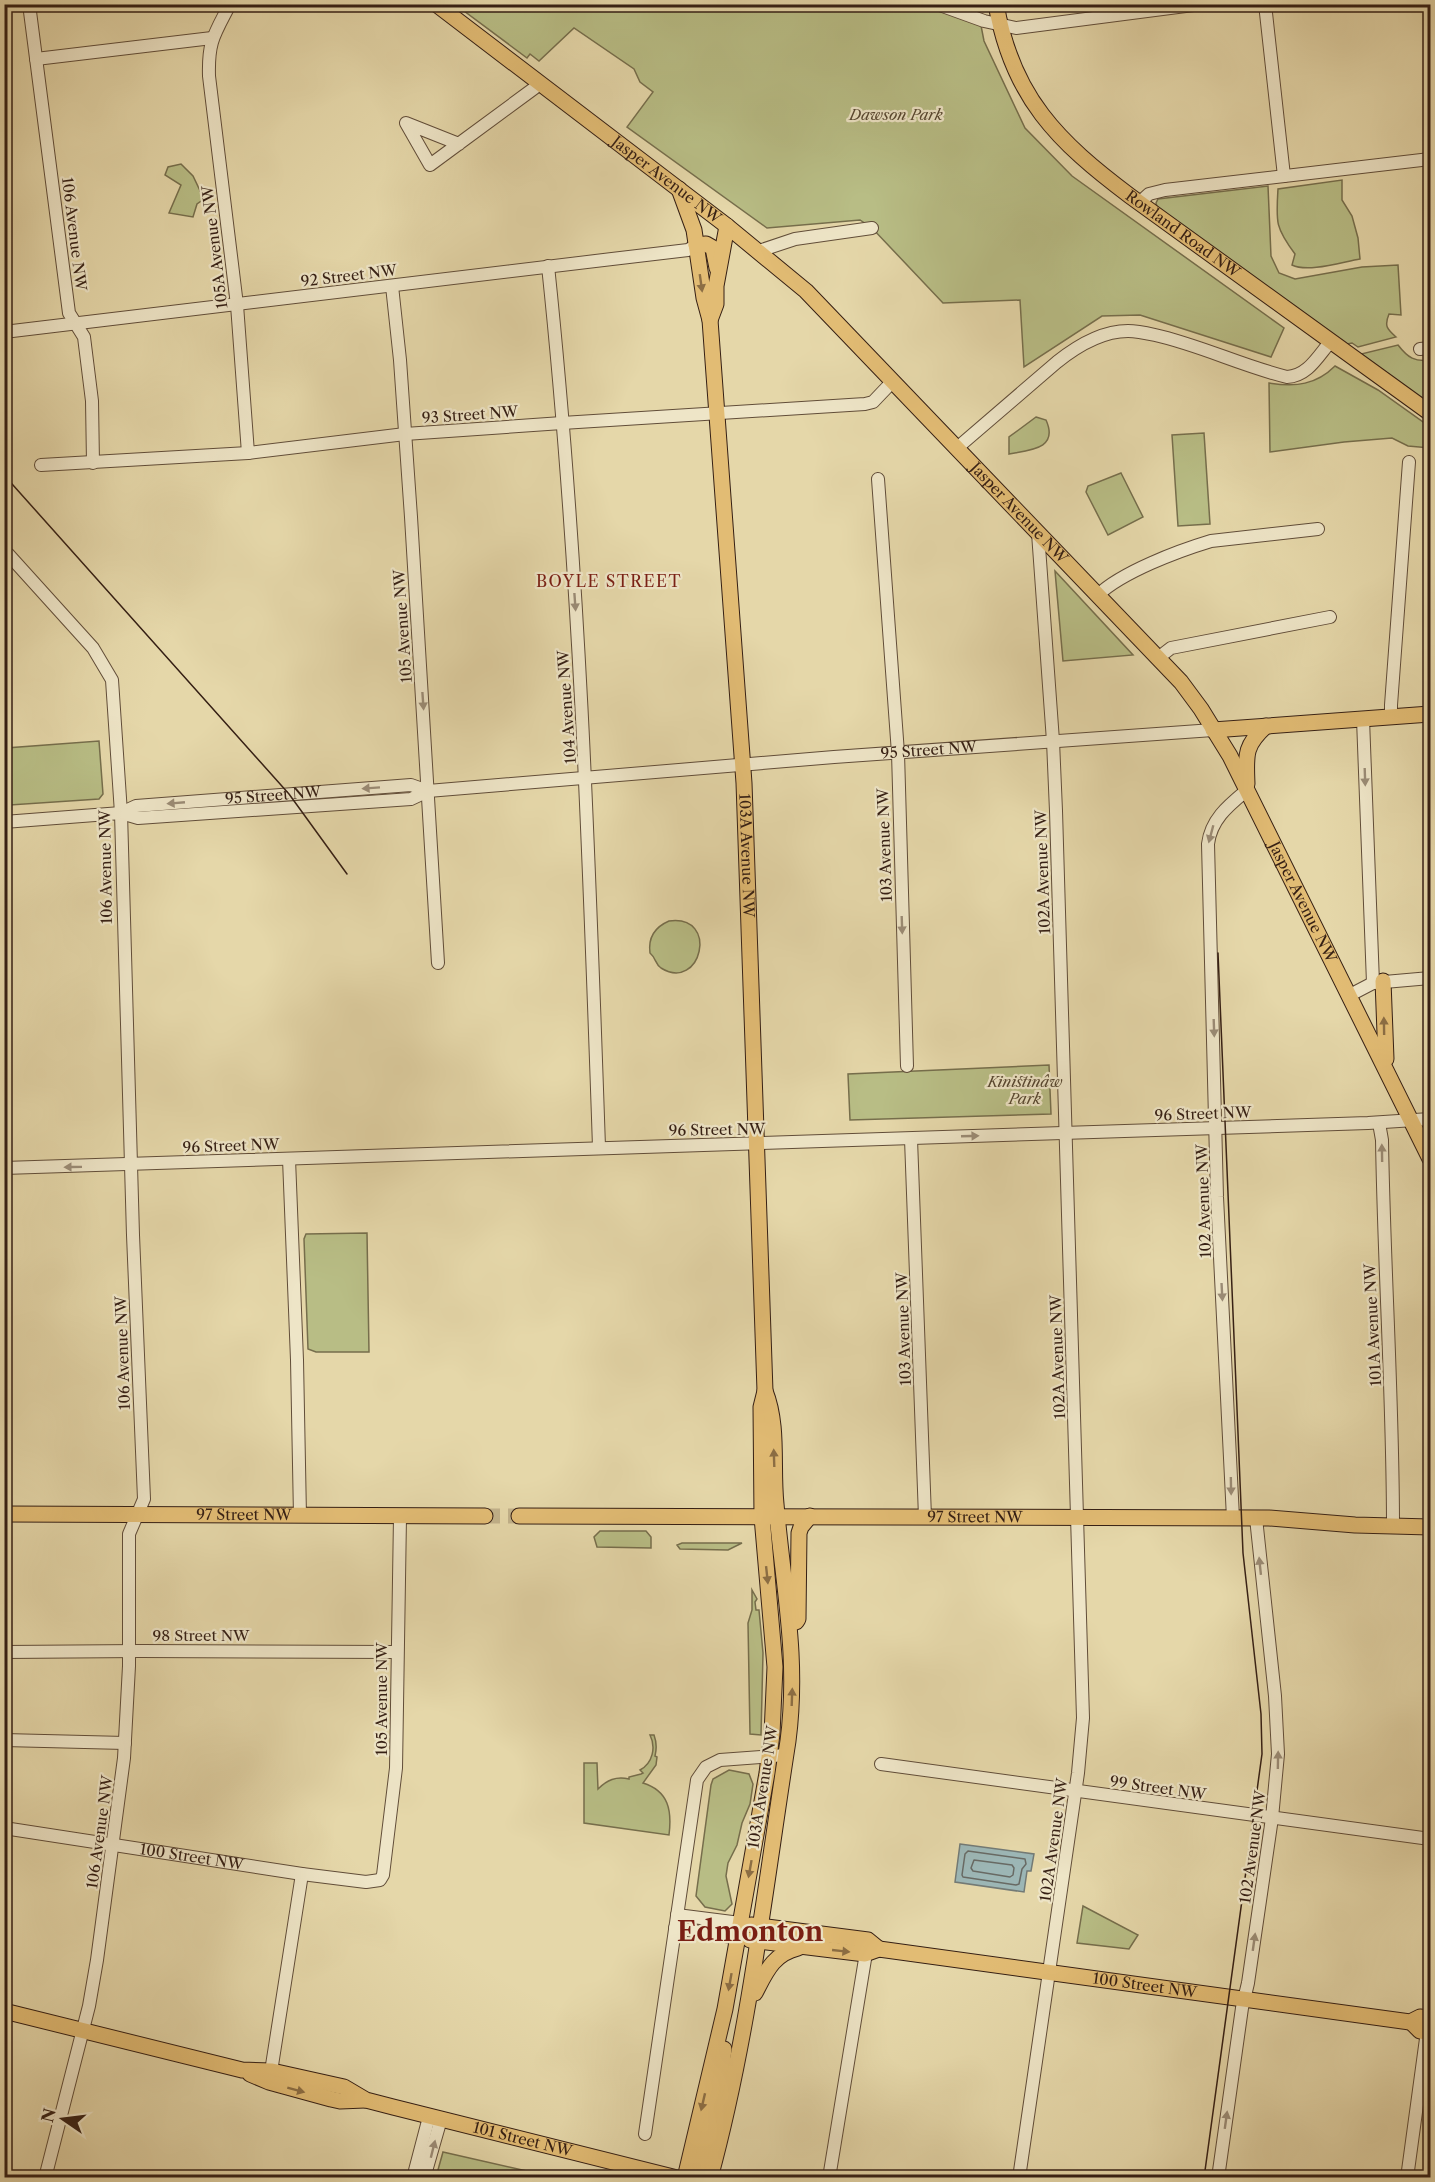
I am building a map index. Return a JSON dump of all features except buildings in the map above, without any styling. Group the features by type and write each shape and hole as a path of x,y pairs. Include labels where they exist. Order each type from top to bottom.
{"main road":[{"name":"Rowland Road NW","path":"996,4 1008,56 1040,113 1064,142 1139,203 1431,413"},
{"name":"Jasper Avenue NW","path":"437,5 727,226 806,291 1187,690 1230,756 1431,1159"},
{"name":"103A Avenue NW","path":"678,189 691,220 710,320 743,765 765,1391 761,1407 769,1516 775,1667 774,1711 769,1757 739,1931 722,2025 685,2178"},
{"name":"103A Avenue NW","path":"710,320 716,304 727,226"},
{"path":"696,245 706,244 713,248 719,273"},
{"name":"95 Street NW","path":"1213,730 1431,714"},
{"path":"1247,790 1248,747 1253,738 1266,726"},
{"path":"1378,982 1387,1071"},
{"name":"97 Street NW","path":"4,1514 485,1516"},
{"name":"97 Street NW","path":"519,1516 1256,1518 1355,1525 1431,1527"},
{"name":"103A Avenue NW","path":"710,2178 747,2009 792,1702 791,1630 769,1516"},
{"path":"791,1630 798,1619 799,1533 810,1516"},
{"name":"100 Street NW","path":"739,1931 1411,2022 1420,2031 1429,2024"},
{"name":"100 Street NW","path":"759,1934 801,1947 871,1948"},
{"path":"747,2009 769,1966 787,1950 801,1947"},
{"name":"101 Street NW","path":"4,2011 270,2077 340,2101 366,2100 677,2178"},
{"path":"702,2178 701,2165 719,2092 724,2049 722,2025"}],"street":[{"name":"106 Avenue NW","path":"29,4 69,313 84,337 90,383 93,463"},
{"path":"36,59 212,38 230,4"},
{"path":"937,4 984,21 1016,28 1201,4"},
{"path":"1265,4 1284,176"},
{"name":"105A Avenue NW","path":"212,38 209,53 209,76 237,305 248,453"},
{"path":"459,144 540,84"},
{"path":"1139,203 1149,194 1165,190 1431,159"},
{"path":"759,252 795,239 872,228"},
{"name":"92 Street NW","path":"4,332 688,250 696,245"},
{"name":"104 Avenue NW","path":"548,266 568,502 586,777 599,1148"},
{"name":"105 Avenue NW","path":"392,286 411,517 438,963"},
{"path":"957,448 1072,350 1095,338 1128,331 1148,334 1188,344 1287,377 1303,373 1331,341"},
{"name":"93 Street NW","path":"41,465 248,453 405,434 865,404 873,402 893,381"},
{"path":"1391,717 1390,705 1410,462"},
{"name":"103 Avenue NW","path":"878,479 898,753 907,1066"},
{"path":"1098,595 1118,579 1194,546 1211,541 1318,529"},
{"name":"102A Avenue NW","path":"1019,2178 1076,1791 1083,1718 1053,741 1038,533"},
{"name":"106 Avenue NW","path":"8,554 93,648 112,680 121,813 131,1165 144,1499 129,1534 129,1651 125,1743 98,1960 83,2031 45,2178"},
{"path":"1158,658 1172,648 1330,617"},
{"path":"1363,719 1378,982"},
{"name":"95 Street NW","path":"4,822 121,813 138,818 411,799 428,791 586,777 1213,730"},
{"name":"102 Avenue NW","path":"1233,1518 1217,1197 1208,844 1217,818 1247,790"},
{"path":"1350,995 1378,982 1431,978"},
{"name":"96 Street NW","path":"4,1168 1379,1123 1431,1119"},
{"name":"101A Avenue NW","path":"1379,1123 1382,1137 1392,1425 1393,1526"},
{"name":"103 Avenue NW","path":"911,1139 925,1517"},
{"path":"289,1159 297,1360 300,1516"},
{"name":"105 Avenue NW","path":"380,1880 383,1875 396,1768 400,1517"},
{"name":"102 Avenue NW","path":"1218,2178 1277,1779 1278,1742 1256,1518"},
{"name":"98 Street NW","path":"4,1652 397,1652"},
{"path":"4,1740 125,1743"},
{"path":"645,2134 695,1786 702,1770 715,1761 786,1755"},
{"name":"99 Street NW","path":"881,1764 1431,1839"},
{"name":"100 Street NW","path":"4,1828 302,1874 366,1881 380,1880"},
{"path":"270,2077 302,1874"},
{"name":"100 Street NW","path":"676,1922 739,1931"},
{"path":"829,2178 871,1948"},
{"path":"1407,2178 1429,2024"},
{"path":"413,2178 435,2118"},
{"path":"424,2178 435,2118"}],"green space":[{"name":"Dawson Park","path":"456,5 977,5 984,41 1025,128 1072,176 1284,328 1271,357 1140,315 1102,316 1024,367 1020,300 943,303 872,228 860,220 767,228 627,127 653,92 640,82 634,69 574,28 539,61 530,54 527,58"},
{"path":"181,164 193,176 204,199 197,204 193,217 169,213 181,185 165,175 168,167"},
{"path":"1342,180 1342,200 1352,216 1358,238 1360,259 1307,268 1292,265 1295,254 1278,224 1278,189"},
{"path":"1268,186 1271,256 1279,273 1295,279 1362,267 1398,265 1401,315 1389,314 1387,322 1389,329 1396,337 1358,347 1352,343 1347,344 1157,207 1156,203 1158,199"},
{"path":"1398,345 1412,358 1430,360 1430,404 1361,354"},
{"path":"1335,366 1378,390 1430,427 1430,448 1408,446 1392,438 1270,452 1269,383 1288,385 1313,381"},
{"path":"1036,417 1046,420 1049,437 1046,442 1033,449 1009,454 1009,437"},
{"path":"1204,433 1210,524 1178,526 1172,435"},
{"path":"1121,473 1143,517 1108,535 1086,492 1088,486"},
{"path":"1055,571 1133,655 1063,661"},
{"path":"99,741 103,794 99,799 10,805 6,748"},
{"path":"669,921 685,922 695,929 699,939 699,951 695,962 686,970 675,973 661,968 650,953 650,943 654,934 660,926"},
{"name":"Kinistinâw Park","path":"1049,1065 1051,1114 850,1120 848,1074"},
{"path":"367,1233 369,1352 316,1352 308,1349 304,1239 306,1234"},
{"path":"600,1531 646,1531 651,1537 651,1548 597,1547 594,1537"},
{"path":"682,1543 742,1543 728,1550 680,1549 677,1545"},
{"path":"752,1590 757,1599 756,1610 759,1610 763,1653 761,1735 750,1734 748,1623 752,1610"},
{"path":"650,1735 654,1735 656,1741 656,1765 643,1783 658,1791 667,1803 670,1818 669,1835 584,1823 584,1763 597,1763 598,1789 612,1780 629,1779 629,1777 641,1774 643,1773 640,1770 648,1763 652,1754 653,1745"},
{"path":"729,1770 749,1774 753,1784 750,1804 742,1823 737,1845 728,1863 726,1876 732,1904 725,1911 705,1907 696,1896 711,1785 713,1779"},
{"path":"1083,1906 1138,1935 1129,1949 1077,1943"},
{"path":"443,2152 553,2177 436,2177"}],"water":[{"path":"960,1844 1034,1854 1031,1871 1027,1871 1024,1892 955,1882"}],"tunnel":[{"path":"485,1516 519,1516"}],"tram line":[{"path":"4,475 289,794 347,874"},
{"path":"1204,2178 1262,1754 1261,1714 1243,1553 1218,953"}],"district":[{"name":"BOYLE STREET","path":"609,581"},
{"name":"Edmonton","path":"750,1932"}]}
